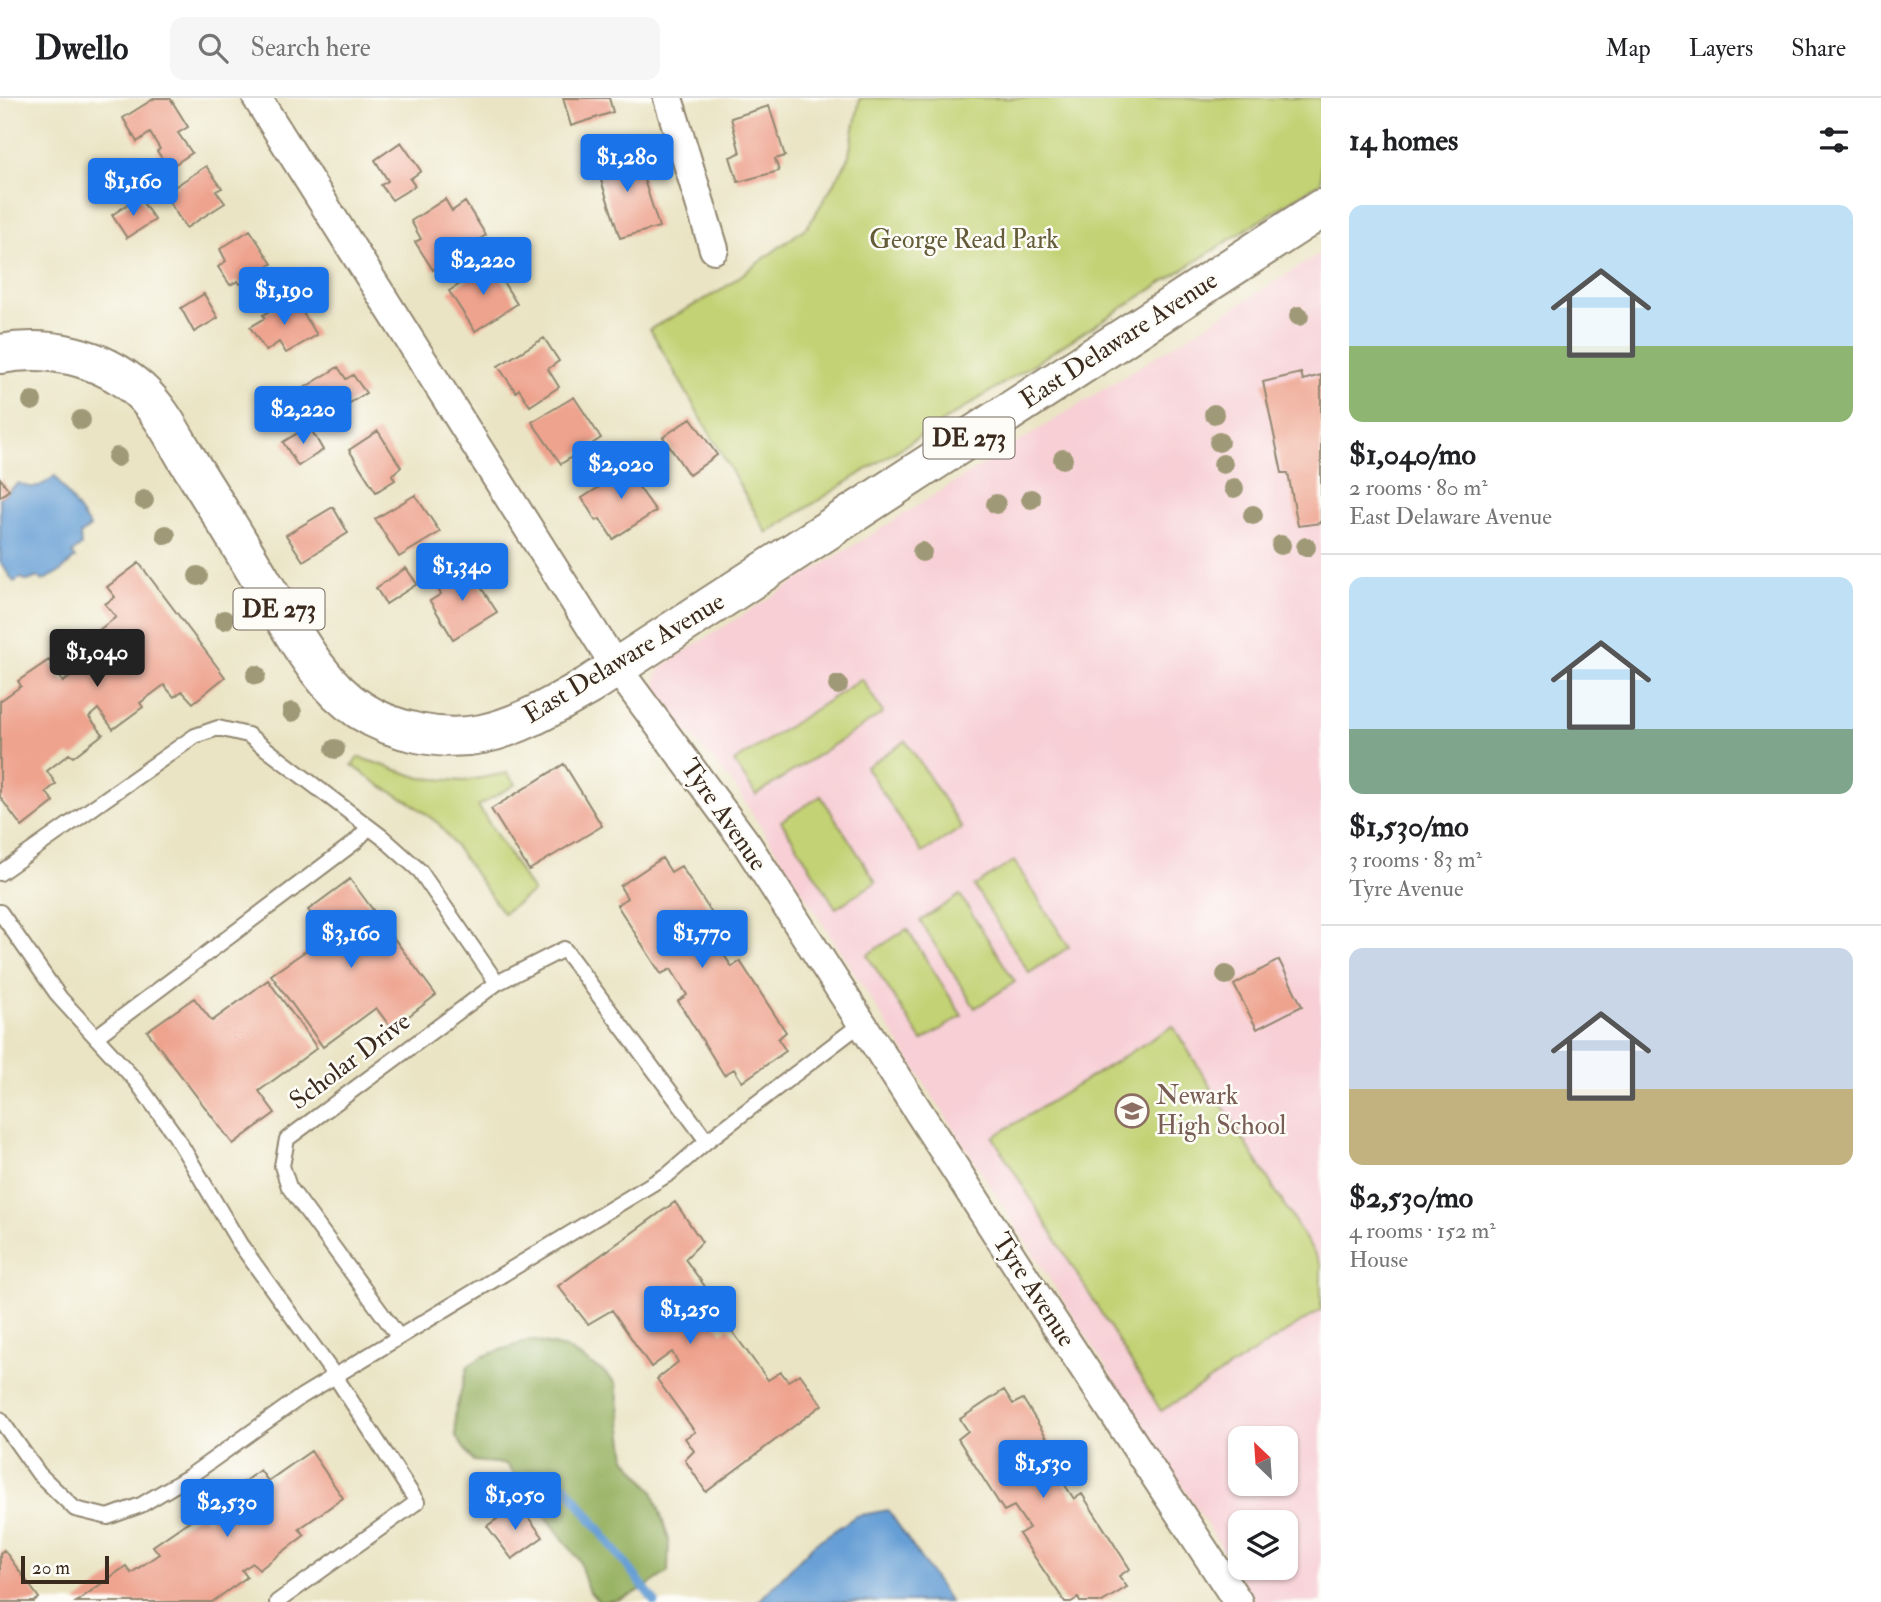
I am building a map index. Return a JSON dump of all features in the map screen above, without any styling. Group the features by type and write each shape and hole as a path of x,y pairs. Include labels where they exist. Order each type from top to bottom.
{"main road":[{"name":"East Delaware Avenue","path":"0,354 34,350 69,355 100,365 138,389 163,420 326,679 349,702 373,718 425,734 467,736 518,723 541,713 616,667 1321,209"}],"street":[{"name":"Tyre Avenue","path":"257,98 616,667 747,843 1053,1321 1238,1602"},
{"path":"668,98 714,249"}],"lane":[{"path":"0,873 195,736 218,728 248,735 369,827 420,871 497,983"},
{"path":"97,1036 355,842 369,827"},
{"path":"0,912 60,998 136,1081 206,1184 240,1244 335,1376 417,1502 277,1602"},
{"name":"Scholar Drive","path":"399,1338 289,1186 282,1166 287,1139 497,983 564,949 707,1140"},
{"path":"0,1419 38,1474 75,1509 108,1517 141,1505 190,1476 302,1396 670,1173 707,1140 862,1023"}],"shaded area":[{"name":"Newark High School","path":"1321,253 1321,1602 1256,1602 1242,1580 1298,1580 1298,1510 1228,1510 1228,1558 734,785 663,704 656,689 657,674 663,666"}],"green space":[{"name":"George Read Park","path":"860,98 1321,98 1321,182 767,533 650,329 720,291 808,226 848,160"},
{"path":"862,679 883,713 756,795 734,762"},
{"path":"906,741 962,828 922,853 866,767"},
{"path":"358,757 421,778 464,781 507,773 516,784 478,806 533,892 503,913 439,824 352,765"},
{"path":"821,796 876,882 836,908 781,821"},
{"path":"1014,861 1069,947 1029,973 974,886"},
{"path":"960,895 1015,982 975,1008 920,921"},
{"path":"907,929 962,1016 922,1041 867,955"},
{"path":"1173,1026 1321,1264 1321,1310 1161,1411 993,1137"},
{"path":"530,1340 565,1348 604,1372 616,1384 626,1458 653,1491 669,1540 668,1572 627,1596 599,1602 588,1590 579,1560 506,1464 473,1461 456,1437 455,1413 468,1366 484,1356"}],"water":[{"path":"55,476 90,527 80,535 81,546 72,553 75,558 60,572 42,581 38,577 28,581 21,578 14,582 0,562 0,497 19,483 37,487"},
{"path":"888,1510 950,1602 758,1602 813,1545 856,1516"}],"building":[{"path":"155,98 170,98 188,127 178,133 192,153 169,168 157,151 160,149 150,133 137,142 123,118"},
{"path":"563,98 609,98 613,112 571,126"},
{"path":"769,106 785,156 775,159 779,171 738,182 730,157 740,153 731,118"},
{"path":"401,142 421,171 410,179 415,186 392,200 381,185 388,181 375,160"},
{"path":"634,148 659,227 620,238 595,162"},
{"path":"206,166 222,188 216,191 225,203 186,228 164,194"},
{"path":"139,197 155,220 127,238 112,215"},
{"path":"445,199 452,211 465,202 486,235 433,270 415,242 421,239 411,221"},
{"path":"250,230 272,264 240,284 238,281 230,285 218,267 226,261 220,249"},
{"path":"492,264 517,304 475,331 449,291"},
{"path":"204,294 218,318 194,332 181,308"},
{"path":"293,297 317,335 286,353 279,342 266,351 250,327 265,318 263,315"},
{"path":"544,338 559,361 548,369 559,387 530,406 519,389 516,392 498,366"},
{"path":"338,367 346,379 353,375 366,393 324,419 304,388"},
{"path":"1301,373 1303,380 1321,375 1321,523 1298,526 1288,473 1282,473 1263,382"},
{"path":"574,397 601,438 561,464 532,422"},
{"path":"691,418 717,455 689,475 663,437"},
{"path":"309,426 323,450 298,466 283,442"},
{"path":"378,431 401,467 392,475 395,480 376,492 349,450"},
{"path":"639,462 651,477 638,486 656,511 613,539 600,519 596,521 582,498"},
{"path":"0,478 9,490 0,497"},
{"path":"415,495 440,532 399,557 375,519"},
{"path":"333,507 348,533 303,561 286,535"},
{"path":"139,563 225,677 193,703 182,691 174,697 164,685 140,703 143,707 113,729 98,709 89,717 103,734 73,757 69,754 47,771 56,784 46,792 54,802 22,827 0,797 0,701 21,686 18,681 49,660 63,682 74,674 58,653 86,632 91,636 116,617 105,604 115,597 107,587"},
{"path":"467,566 497,612 453,639 430,601 441,594 436,586"},
{"path":"406,568 417,584 386,604 376,588"},
{"path":"564,764 602,826 529,870 491,809"},
{"path":"662,858 671,872 681,866 728,938 718,946 732,967 740,961 786,1032 778,1039 786,1051 742,1082 734,1069 724,1075 678,1001 687,995 671,969 661,974 617,905 627,898 620,886"},
{"path":"350,879 436,995 392,1029 376,1008 323,1047 271,975 327,936 308,910"},
{"path":"1279,960 1302,1006 1257,1029 1234,985"},
{"path":"268,980 317,1048 259,1091 275,1113 233,1144 147,1031 194,998 212,1021"},
{"path":"675,1202 702,1242 685,1259 725,1314 714,1322 722,1332 729,1327 768,1380 781,1372 788,1381 800,1374 822,1405 706,1492 685,1460 694,1451 685,1438 695,1432 657,1379 678,1362 672,1352 651,1367 612,1310 588,1324 558,1286"},
{"path":"1004,1390 1013,1404 1023,1399 1069,1474 1061,1479 1074,1499 1082,1494 1130,1569 1119,1576 1127,1587 1102,1602 1080,1602 1078,1598 1065,1602 1019,1534 1029,1528 1014,1506 1004,1511 958,1439 968,1431 960,1419"},
{"path":"311,1451 343,1498 299,1529 305,1535 259,1570 253,1563 242,1570 247,1577 212,1602 76,1602 126,1566 131,1573 159,1554 153,1546 202,1512 207,1520 217,1512 212,1505 260,1470 268,1481"},
{"path":"518,1504 543,1537 512,1559 487,1526"},
{"path":"4,1550 39,1598 34,1602 0,1602 0,1553"}],"waterway":[{"path":"565,1485 655,1602"}],"place":[{"name":"Newark High School","path":"1132,1111"}]}
